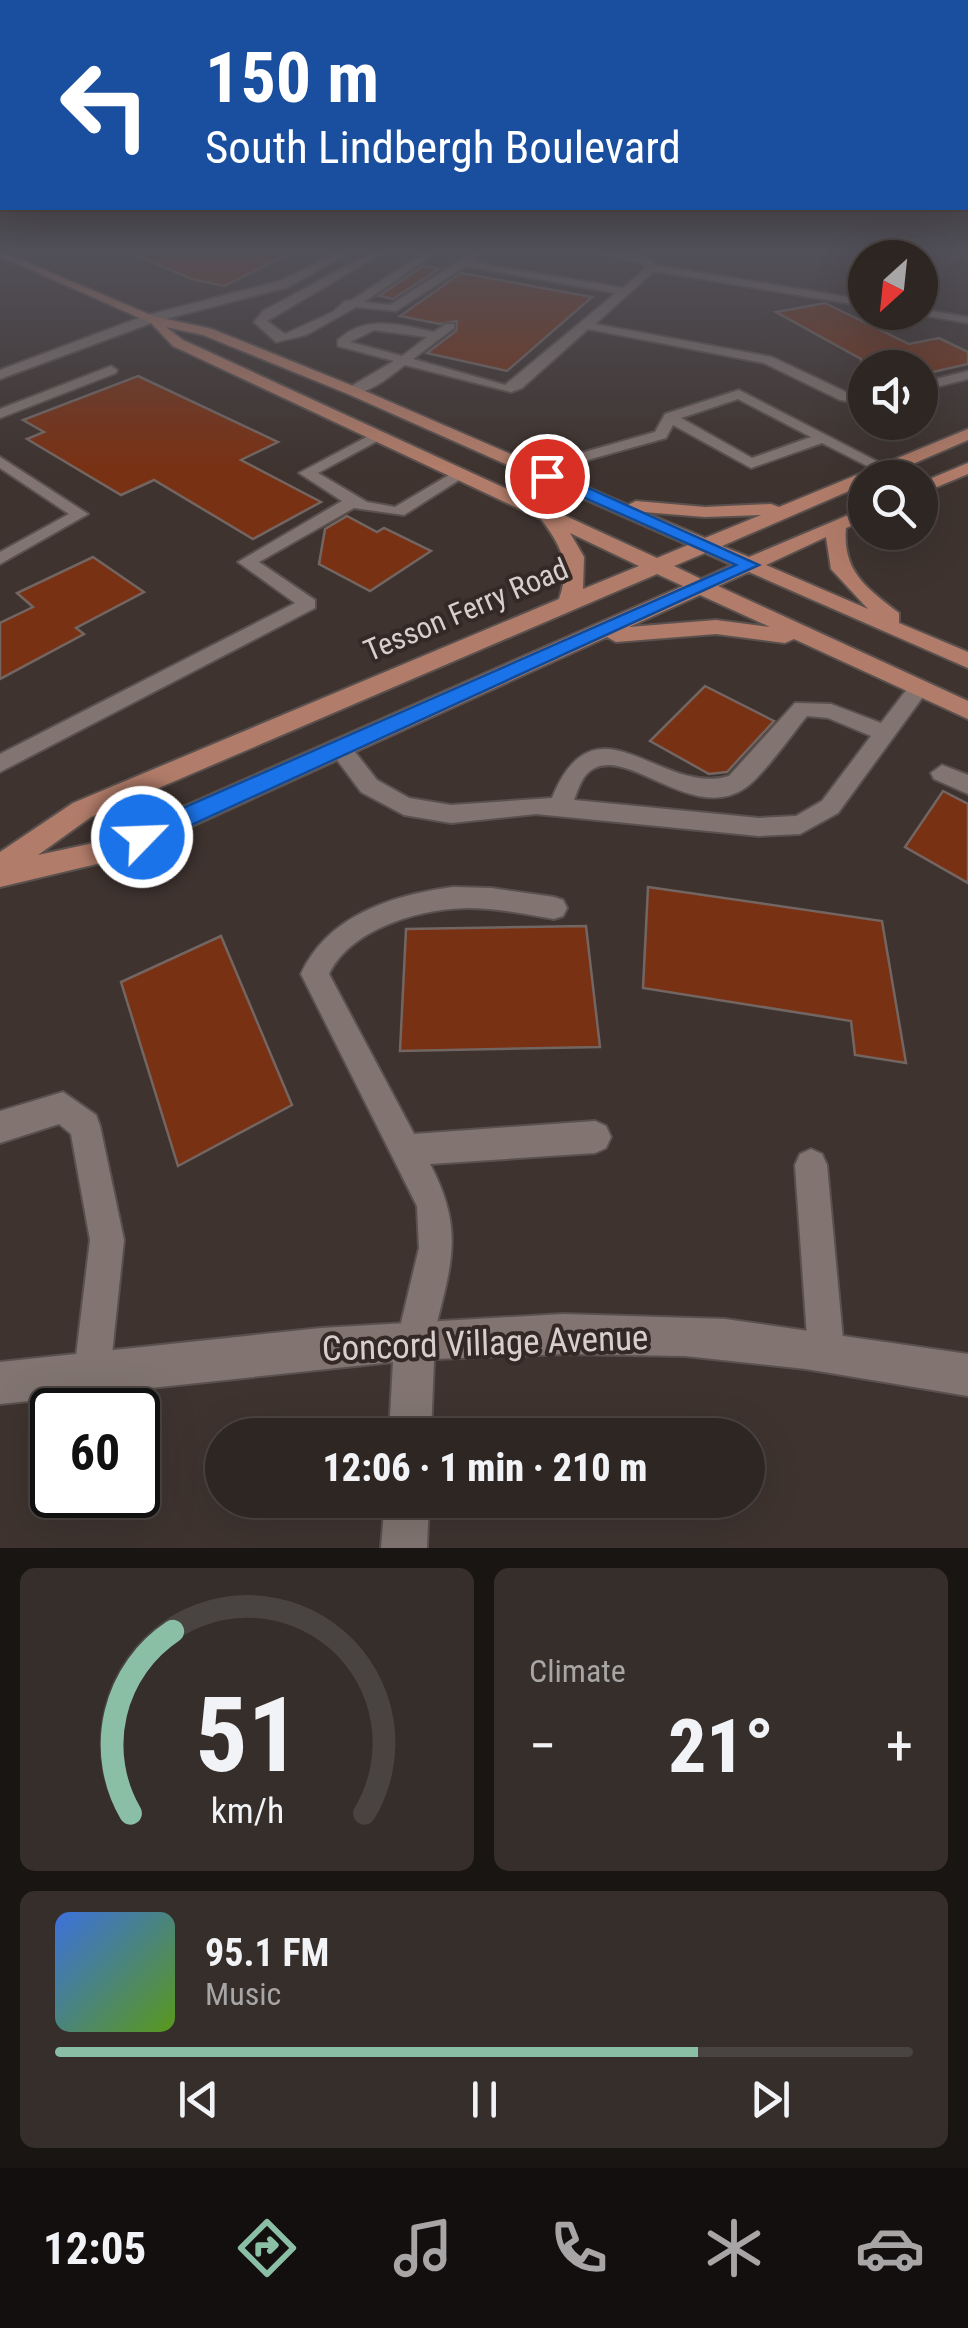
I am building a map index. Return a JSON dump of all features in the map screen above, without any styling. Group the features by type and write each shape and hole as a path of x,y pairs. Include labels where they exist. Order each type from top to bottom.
{"main road":[{"path":"154,323 178,343 968,712"},
{"path":"170,323 207,332 353,392 968,661"},
{"name":"Tesson Ferry Road","path":"902,460 968,434"},
{"path":"938,480 968,468"},
{"name":"Tesson Ferry Road","path":"0,867 82,810 848,482"},
{"path":"606,501 677,511 788,508"},
{"path":"546,515 576,557 578,576 570,601"},
{"path":"0,874 112,850 848,521"},
{"path":"837,526 835,562 845,577 915,638"},
{"path":"591,638 716,627 814,640"}],"street":[{"path":"0,375 134,323"},
{"name":"Concord Village Avenue","path":"0,1383 415,1340 648,1334 826,1351 968,1375"},
{"path":"411,1418 415,1340"},
{"path":"404,1548 406,1518"}],"lane":[{"path":"262,323 283,338"},
{"path":"252,351 301,334 317,323"},
{"path":"437,336 374,325 343,340 347,347 402,363 496,388 511,388 584,325 768,360 848,397"},
{"path":"353,392 402,363 450,326"},
{"path":"0,414 111,370"},
{"path":"938,382 968,375"},
{"path":"547,476 586,456 661,435 670,418 739,394 867,460"},
{"path":"670,418 751,463 824,437"},
{"path":"376,436 307,473 354,501 398,512 459,474"},
{"path":"0,461 80,514 0,559"},
{"path":"0,764 308,604 247,562 354,501"},
{"path":"340,749 369,786 404,806 451,814 536,804 759,827 800,825 830,807 918,688"},
{"path":"560,807 567,779 582,764 611,758 638,762 681,786 706,793 723,791 737,782 802,708 831,710 885,733"},
{"path":"942,773 968,784"},
{"path":"415,1340 436,1248 433,1204 315,974 320,958 328,948 369,924 419,904 455,898 554,908"},
{"path":"0,1127 63,1107 85,1126 107,1240 92,1373"},
{"path":"405,1150 595,1137"},
{"path":"811,1165 826,1351"}],"building":[{"path":"457,323 562,323 507,371 427,353 456,331"},
{"path":"796,323 848,323 848,330 880,330 909,344 939,338 968,352 968,364 938,371 938,350 848,352"},
{"path":"138,376 278,442 241,460 321,502 253,539 154,480 121,495 27,439 44,432 23,420"},
{"path":"347,516 377,532 384,528 431,551 370,591 319,564 325,529"},
{"path":"93,557 144,592 76,628 84,634 0,679 0,623 33,607 17,593"},
{"path":"705,686 774,721 727,772 709,774 650,741"},
{"path":"943,791 968,804 968,883 905,847"},
{"path":"648,887 882,921 906,1063 855,1055 851,1021 643,988"},
{"path":"586,926 600,1047 400,1051 406,929"},
{"path":"221,936 292,1105 178,1166 121,982"}],"route":[{"path":"142,837 750,565 547,476"}]}
